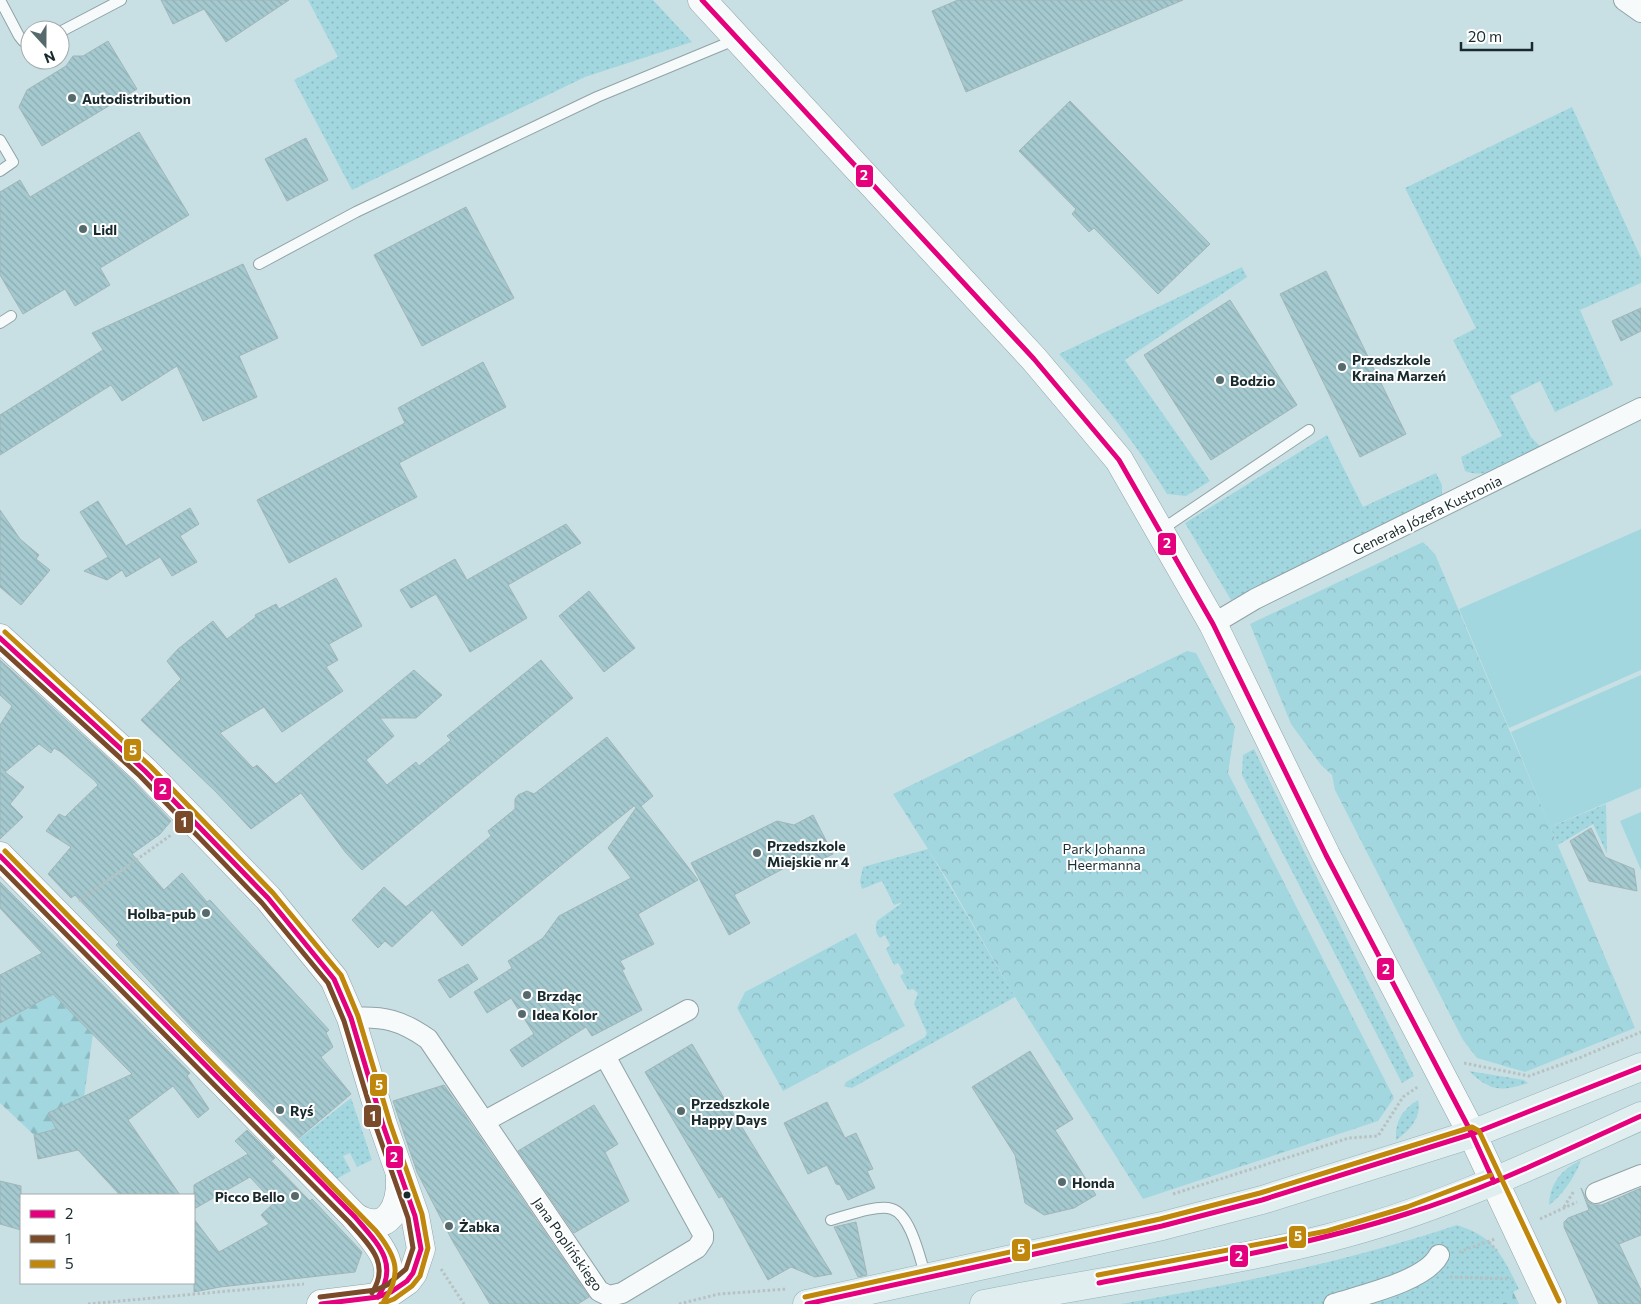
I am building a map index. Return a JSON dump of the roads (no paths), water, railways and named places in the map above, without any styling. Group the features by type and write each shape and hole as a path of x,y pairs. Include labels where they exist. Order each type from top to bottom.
{"main road":[{"path":"801,1296 927,1278 1162,1226 1262,1200 1472,1134 1641,1067"},
{"path":"984,1304 1329,1238 1409,1214 1494,1182 1641,1116"}],"street":[{"path":"702,0 1034,359 1119,460 1161,530 1213,624 1326,855 1472,1134 1552,1304"},
{"path":"1624,0 1641,12"},
{"name":"Generała Józefa Kustronia","path":"1213,624 1255,600 1641,408"},
{"path":"0,638 145,770 268,898 306,942 334,979 351,1018 420,1238 420,1259 407,1281 391,1292 378,1297 314,1294"},
{"path":"0,856 355,1217 376,1242 387,1263 389,1276 386,1287 378,1297"},
{"path":"486,1121 688,1010"},
{"name":"Jana Poplińskiego","path":"351,1018 392,1019 410,1026 428,1039 486,1121 599,1291 609,1296 622,1293 697,1248 701,1244 703,1234 605,1056"},
{"path":"1596,1193 1641,1175"},
{"path":"355,1217 363,1222 372,1223 387,1219 396,1209 400,1196 400,1178"},
{"path":"1334,1304 1416,1276 1435,1262 1438,1255"}],"lane":[{"path":"0,0 20,37"},
{"path":"70,27 121,0"},
{"path":"258,264 356,212 597,96 737,39"},
{"path":"0,140 13,162 0,170"},
{"path":"0,323 11,316"},
{"path":"1161,530 1309,430"},
{"path":"831,1220 873,1209 892,1209 902,1216 909,1227 927,1278"}],"place":[{"name":"Autodistribution","path":"72,98"},
{"name":"Lidl","path":"83,229"},
{"name":"Przedszkole Kraina Marzeń","path":"1342,367"},
{"name":"Bodzio","path":"1220,380"},
{"name":"Przedszkole Miejskie nr 4","path":"757,853"},
{"name":"Holba-pub","path":"206,913"},
{"name":"Brzdąc","path":"527,995"},
{"name":"Idea Kolor","path":"522,1014"},
{"name":"Ryś","path":"280,1110"},
{"name":"Przedszkole Happy Days","path":"681,1111"},
{"name":"Honda","path":"1062,1182"},
{"name":"Picco Bello","path":"295,1196"},
{"name":"Żabka","path":"449,1226"}],"park label":[{"name":"Park Johanna Heermanna","path":"1104,856"}]}
